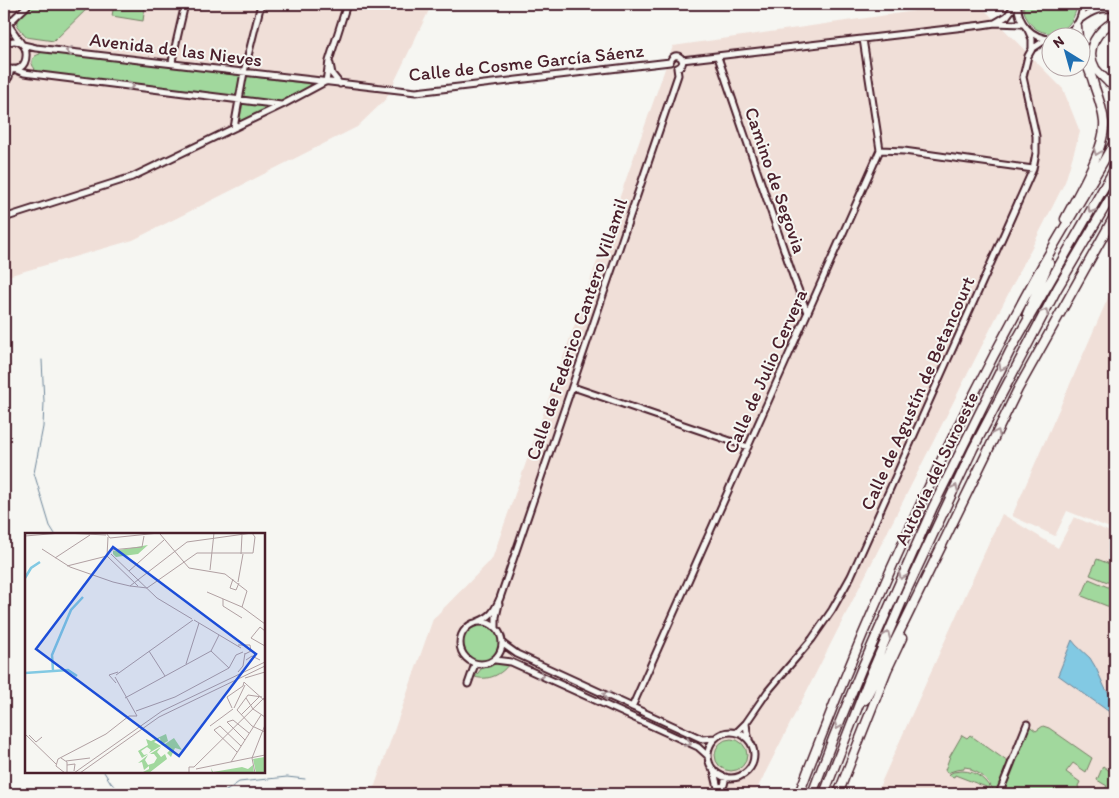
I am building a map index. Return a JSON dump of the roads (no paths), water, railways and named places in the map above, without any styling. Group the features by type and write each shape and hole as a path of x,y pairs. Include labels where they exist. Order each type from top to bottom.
{"highway":[{"path":"1112,84 1096,69 1092,58 1092,47 1095,38 1100,32 1115,21"},
{"path":"1079,22 1079,28"},
{"path":"1092,66 1096,74 1112,84"},
{"path":"1038,274 1054,238 1092,166 1100,146 1104,124 1101,104 1092,78"},
{"path":"799,794 863,632 959,424 1038,274 1115,141"},
{"name":"Autovía del Suroeste","path":"812,794 834,736 933,507 1010,351 1115,168"},
{"name":"Autovía del Suroeste","path":"825,794 870,676 906,592 973,449 1057,289 1115,190"},
{"path":"825,794 867,696 1018,389 1115,215"},
{"path":"1010,351 1064,231"},
{"path":"838,794 929,571"}],"street":[{"path":"8,24 29,4"},
{"path":"172,63 185,4"},
{"path":"234,128 244,72 261,4"},
{"path":"4,218 132,177 326,82 329,61 347,4"},
{"path":"995,23 1007,16 1017,4"},
{"path":"1017,4 1023,24 1032,38 1032,49"},
{"path":"1079,22 1083,11 1083,4"},
{"path":"1100,4 1115,7"},
{"path":"1074,28 1089,13 1115,7"},
{"path":"4,18 26,52 26,60 21,66 12,69"},
{"path":"682,60 682,65 676,68 670,62 672,57 675,56 681,57 682,60 718,57 995,23 1023,24"},
{"path":"1028,30 1042,37"},
{"path":"863,39 880,150 904,151 1033,168"},
{"name":"Avenida de las Nieves","path":"4,44 15,41 36,48 326,82"},
{"path":"1032,49 1042,43"},
{"name":"Calle de Agustín de Betancourt","path":"737,732 746,723 768,691 812,639 832,610 851,576 1033,168 1036,153 1036,136 1023,78 1026,62 1032,49"},
{"name":"Camino de Segovia","path":"718,57 807,312"},
{"path":"329,61 332,74 340,84"},
{"name":"Calle de Cosme García Sáenz","path":"326,82 416,92 670,62"},
{"path":"4,66 24,73 282,105"},
{"name":"Calle de Federico Cantero Villamil","path":"496,628 500,598 678,75 676,68"},
{"path":"4,83 12,69"},
{"name":"Calle de Julio Cervera","path":"632,707 880,150"},
{"path":"573,387 748,447"},
{"name":"Calle de Federico Cantero Villamil","path":"477,622 492,614 500,598"},
{"path":"477,622 484,622 496,628 500,632 503,644 499,656 489,663 482,664 475,664 468,660 460,646 460,638 464,631 470,625 477,622"},
{"path":"503,644 517,654 632,707 702,738 715,738"},
{"path":"495,660 513,662 698,747 708,756"},
{"path":"468,684 475,664"},
{"path":"746,723 746,732 749,740"},
{"path":"999,794 1026,724"},
{"path":"713,770 726,777 733,778 746,772 754,760 753,746 749,740 744,735 729,731 715,738 709,746 709,763 718,788 717,794"},
{"path":"718,788 724,785 726,777"}],"water":[{"path":"1072,640 1090,658 1105,688 1115,701 1115,716 1058,675"}],"waterway":[{"path":"42,360 43,427 34,473 50,526 54,533"},
{"path":"105,773 111,783 123,794"},
{"path":"222,794 239,782 287,777 305,779"}]}
